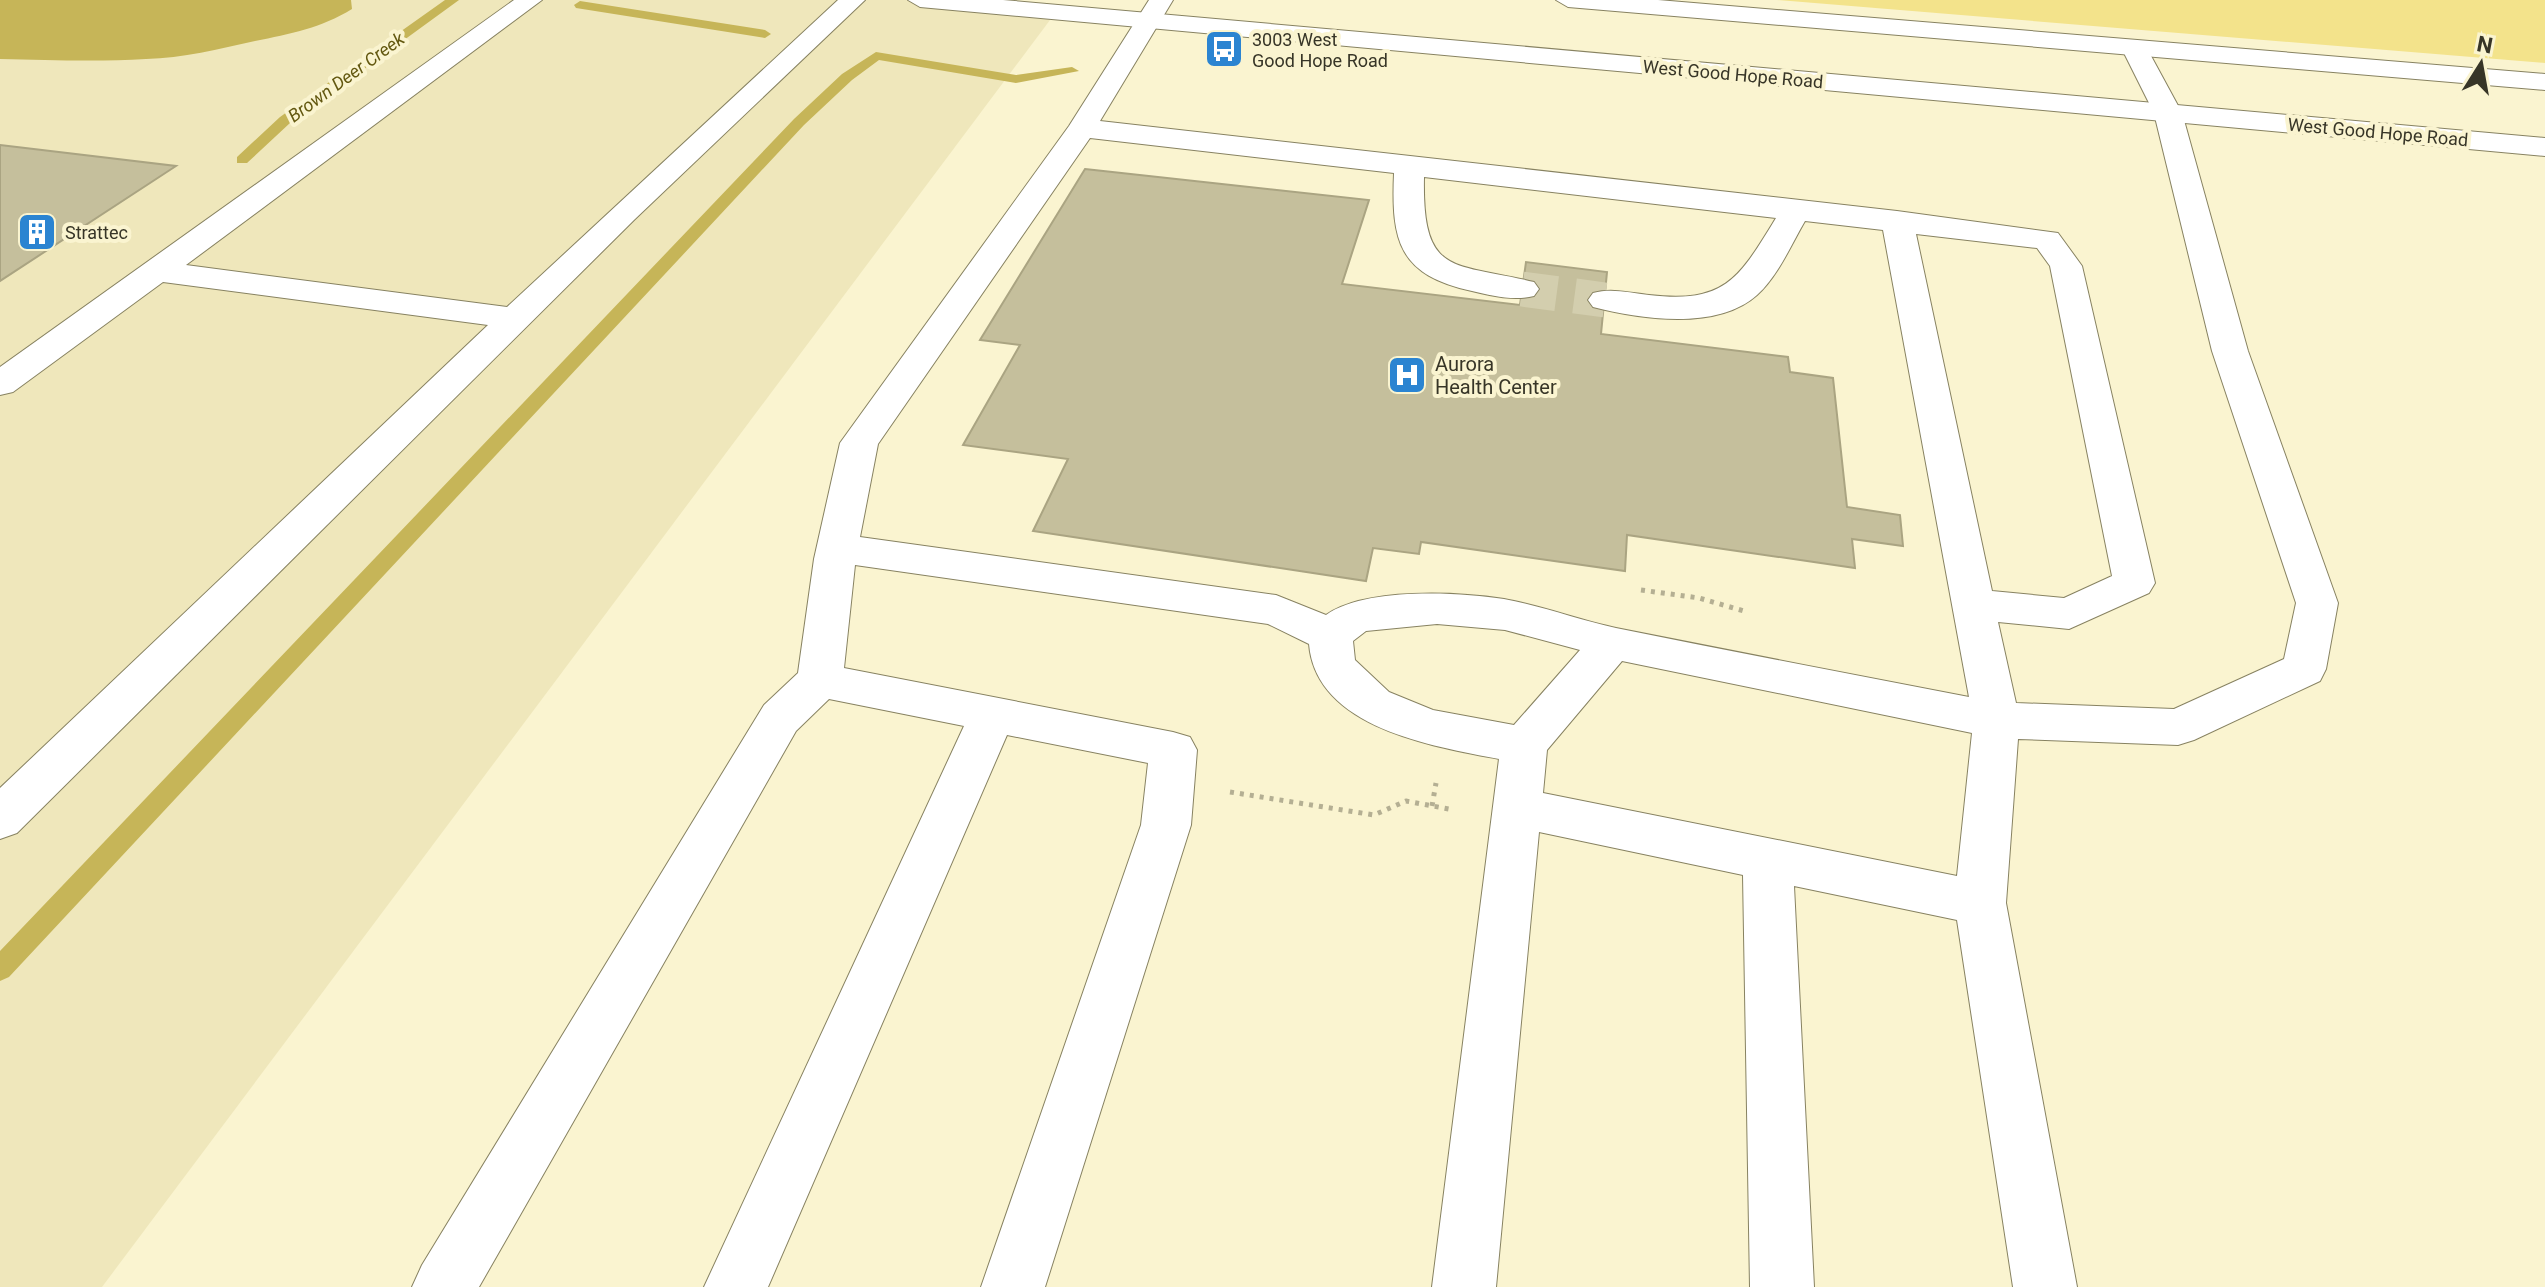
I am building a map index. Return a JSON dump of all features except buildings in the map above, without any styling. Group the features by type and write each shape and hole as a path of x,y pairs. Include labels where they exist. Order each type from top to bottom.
{"main road":[{"path":"0,384 530,0"},
{"path":"0,819 624,212 853,0"},
{"name":"West Good Hope Road","path":"920,0 1155,10 2168,113 2545,147"},
{"path":"1568,0 2545,82"},
{"path":"444,1287 780,718 820,680 838,548 859,443 1082,128 1155,10"},
{"path":"1330,635 1355,616 1437,609 1505,615 1612,643 1996,720 2178,727 2304,669 2317,603 2230,351 2168,113 2135,49"},
{"path":"1082,128 1897,220 2047,240 2066,266 2134,583 2069,614 1973,604"},
{"path":"1409,165 1411,236 1423,256 1467,281 1522,289"},
{"path":"1605,300 1695,306 1716,302 1745,288 1797,209"},
{"path":"1897,220 1996,720 1980,903 2045,1287"},
{"path":"158,271 515,318"},
{"path":"838,548 1276,610 1330,635"},
{"path":"1330,635 1333,666 1373,704 1426,727 1524,745"},
{"path":"1464,1287 1524,745 1612,643"},
{"path":"820,680 1173,750 1166,825 1013,1287"},
{"path":"736,1287 993,714"},
{"path":"1517,815 1768,859 1980,903"},
{"path":"1768,859 1782,1287"}],"path":[{"path":"1170,782 1374,815 1406,801 1517,815"}],"shaded area":[{"path":"0,0 920,0 1056,12 102,1287 0,1287"},
{"path":"0,0 351,0 352,9 305,30 187,55 110,60 0,59"},
{"path":"1777,0 2545,0 2545,63"}],"waterway":[{"name":"Brown Deer Creek","path":"242,160 285,120 453,0"},
{"path":"580,5 765,34"},
{"path":"0,969 799,122 847,77 876,56 1016,79 1072,71"}],"tunnel":[{"path":"1522,289 1605,300"}],"place":[{"name":"3003 West Good Hope Road","path":"1224,49"},
{"name":"Strattec","path":"37,232"},
{"name":"Aurora Health Center","path":"1407,375"}]}
